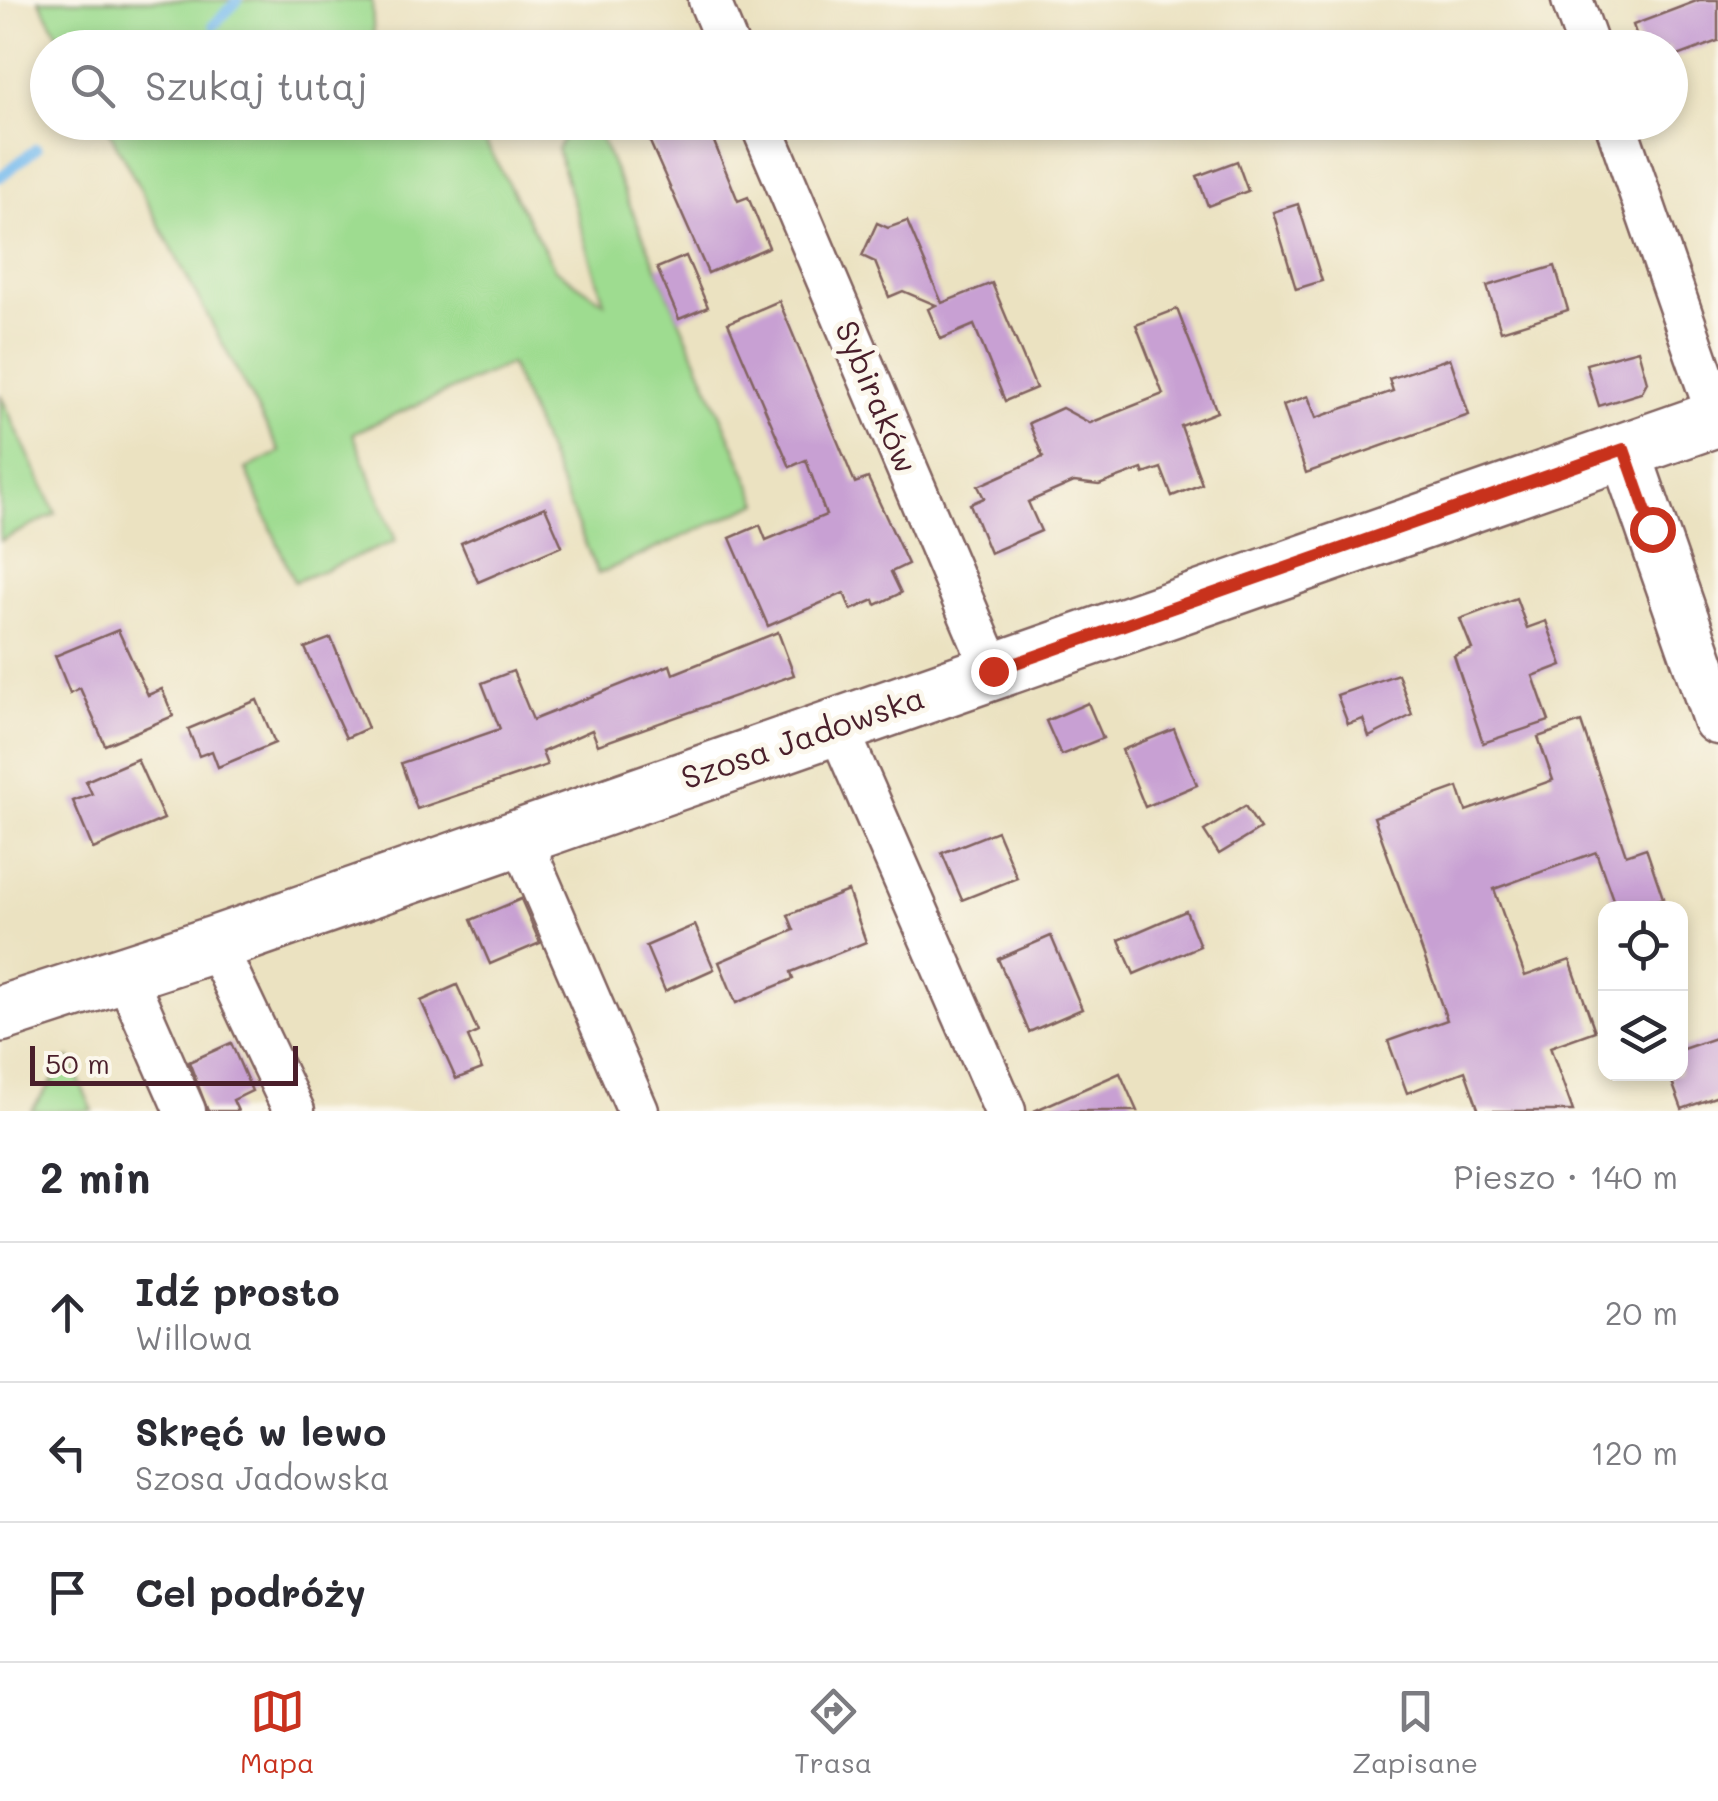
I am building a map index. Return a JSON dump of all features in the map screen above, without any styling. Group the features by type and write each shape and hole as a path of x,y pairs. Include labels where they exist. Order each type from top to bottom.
{"main road":[{"name":"Szosa Jadowska","path":"0,1014 124,970 215,944 1718,418"}],"street":[{"path":"709,0 722,30"},
{"path":"1572,0 1583,30"},
{"name":"Sybiraków","path":"768,140 993,671"},
{"path":"1621,140 1718,418"},
{"path":"1624,449 1718,719"},
{"path":"837,726 1005,1111"},
{"path":"520,836 638,1111"},
{"path":"215,944 294,1111"},
{"path":"124,970 185,1111"}],"green space":[{"path":"39,0 372,0 373,30 56,30"},
{"path":"114,140 484,140 555,269 604,302 557,149 562,140 601,140 759,503 598,574 510,364 353,433 396,541 294,582 246,469 280,452"},
{"path":"0,394 56,514 0,541"},
{"path":"69,1058 93,1111 31,1111"}],"building":[{"path":"1699,0 1718,0 1718,41 1688,52 1688,30 1635,30 1633,25"},
{"path":"649,140 713,140 738,201 748,197 769,247 708,273"},
{"path":"1237,161 1248,191 1208,206 1197,176"},
{"path":"1298,204 1322,281 1296,289 1273,212"},
{"path":"907,221 942,303 992,283 1036,388 1005,401 974,325 941,339 928,309 936,305 903,291 889,297 875,262 862,256 877,223 888,228"},
{"path":"686,256 708,307 679,319 657,268"},
{"path":"1555,266 1568,310 1501,331 1487,286"},
{"path":"779,301 855,483 868,478 908,564 891,572 901,593 876,605 874,600 851,610 844,593 768,626 730,538 760,525 766,540 826,515 806,460 790,467 728,323"},
{"path":"1177,309 1217,412 1181,426 1202,484 1172,496 1161,468 1144,474 1142,469 1099,485 1074,482 1028,502 1041,531 990,553 970,504 984,498 978,486 1043,457 1029,423 1062,408 1090,423 1163,394 1136,325"},
{"path":"1638,350 1647,382 1641,393 1599,406 1586,364"},
{"path":"1450,358 1469,415 1306,473 1283,405 1308,396 1316,418 1393,391 1389,379"},
{"path":"545,507 562,546 478,582 461,543"},
{"path":"1516,598 1527,628 1546,621 1562,665 1533,676 1549,721 1483,743 1454,656 1472,649 1460,619"},
{"path":"118,630 148,695 162,689 173,716 105,745 80,688 70,693 55,656"},
{"path":"778,632 794,675 598,745 592,730 542,752 547,765 417,809 401,763 500,729 482,683 513,671 533,720 670,665 673,674"},
{"path":"331,638 368,728 346,738 305,648"},
{"path":"1398,674 1412,715 1369,737 1363,719 1348,724 1337,695"},
{"path":"257,700 275,743 218,767 212,751 199,756 188,729"},
{"path":"1088,703 1103,738 1061,755 1046,721"},
{"path":"1581,722 1626,855 1646,848 1663,898 1614,901 1596,852 1494,889 1525,976 1570,960 1595,1031 1550,1047 1573,1111 1479,1111 1465,1071 1407,1093 1388,1041 1447,1020 1374,817 1458,787 1466,811 1553,780 1538,737"},
{"path":"1174,729 1197,785 1145,807 1122,750"},
{"path":"137,759 164,819 93,849 73,801 92,794 86,781"},
{"path":"1245,806 1260,829 1219,854 1204,831"},
{"path":"997,831 1017,878 962,900 942,853"},
{"path":"848,891 866,942 791,972 793,979 736,1003 719,962 794,930 788,915"},
{"path":"521,899 540,943 490,964 471,920"},
{"path":"1186,911 1200,946 1134,974 1119,940"},
{"path":"695,925 714,969 665,991 646,946"},
{"path":"1051,936 1082,1009 1029,1032 998,959"},
{"path":"457,985 478,1032 468,1037 482,1069 456,1079 421,1001"},
{"path":"1718,1037 1718,1096 1682,1109 1672,1081 1688,1081 1688,1047"},
{"path":"231,1043 252,1091 233,1100 238,1111 208,1111 189,1062"},
{"path":"1120,1073 1137,1111 1034,1111"}],"waterway":[{"path":"214,25 238,0"},
{"path":"0,177 36,149"}],"route":[{"path":"993,671 1624,449 1652,529"}]}
